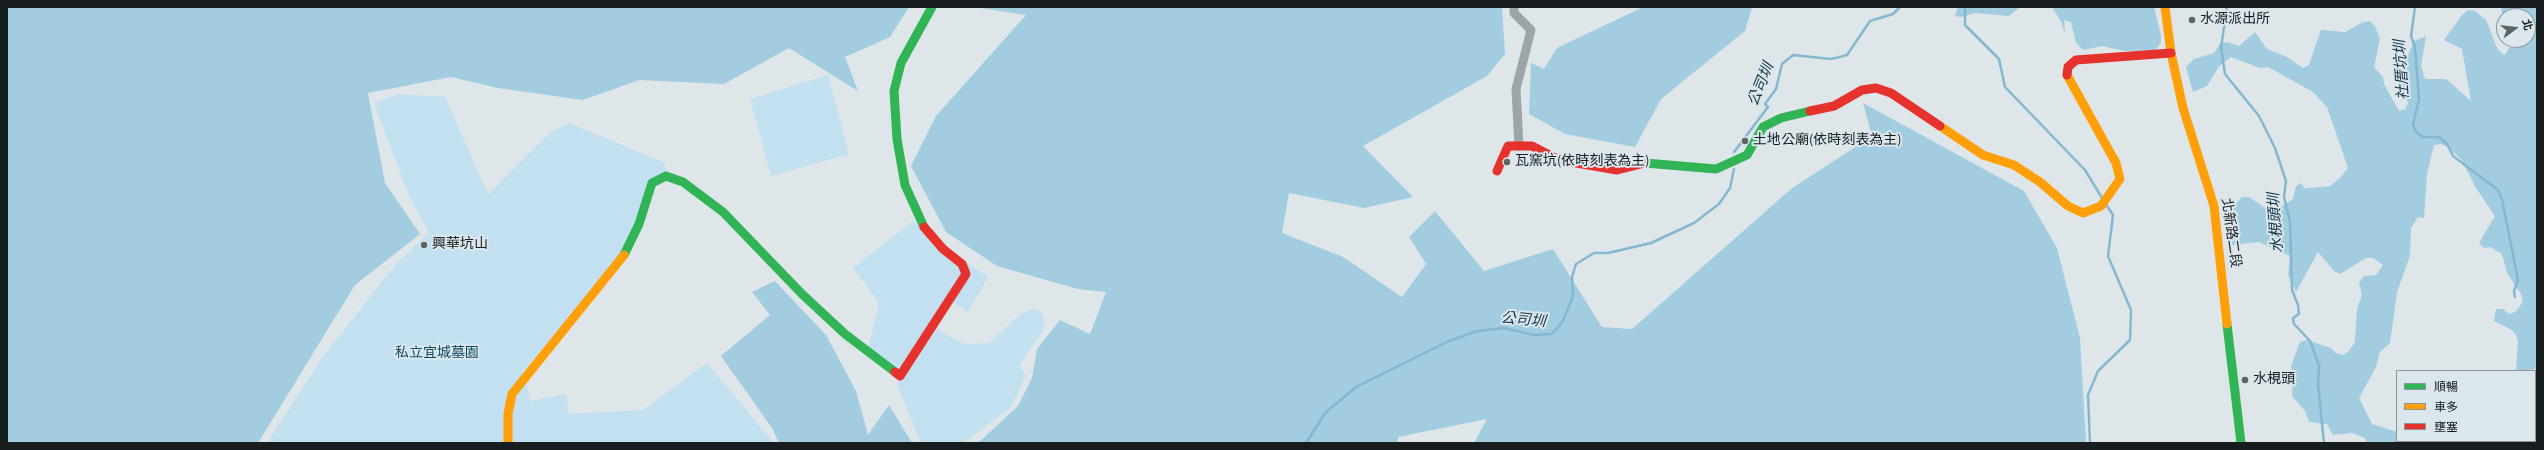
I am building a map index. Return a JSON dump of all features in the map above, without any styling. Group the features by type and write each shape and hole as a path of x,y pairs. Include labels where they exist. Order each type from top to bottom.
{"street":[{"path":"508,443 508,414 512,394 622,258 639,224 652,183 666,176 683,182 723,212 802,294 845,334 900,376 966,274 962,264 943,249 922,224 905,185 896,139 894,91 901,63 932,7"},
{"path":"1514,7 1514,13 1531,30 1516,89 1519,146"},
{"name":"北新路二段","path":"2165,7 2171,52 2183,108 2214,206 2241,443"},
{"path":"1497,171 1502,156 1508,146 1532,146 1559,160 1617,170 1650,162 1716,169 1747,155 1763,127 1781,118 1834,106 1862,90 1876,88 1890,93 1983,155 2014,165 2040,182 2068,206 2083,213 2101,206 2120,179 2116,163 2066,77 2068,67 2076,60 2171,52"}],"green space":[{"path":"828,75 849,154 771,176 750,99"},
{"name":"私立宜城墓園","path":"399,94 445,97 488,194 551,132 569,123 663,162 668,173 655,178 619,256 523,372 531,401 566,394 569,414 643,410 707,363 774,443 267,443 322,358 396,264 429,233 410,198 374,103"},
{"path":"913,221 964,272 899,373 868,349 879,303 853,268"},
{"path":"967,263 988,277 968,312 951,301"},
{"path":"1034,308 1041,312 1044,320 1043,330 1019,366 1026,375 1010,408 963,443 921,443 897,384 937,329 964,344 989,343 1019,315"}],"shaded area":[{"path":"7,7 909,7 890,37 845,57 858,91 789,48 724,84 639,80 583,100 498,88 451,77 368,93 385,183 420,234 355,285 258,443 7,443"},
{"path":"974,7 1502,7 1505,54 1487,76 1363,146 1413,197 1364,208 1289,193 1282,233 1343,257 1402,297 1426,264 1409,237 1435,211 1484,271 1553,249 1602,327 1632,329 1791,189 1872,136 1863,103 2024,191 2057,248 2080,338 2086,443 1474,443 1487,419 1398,437 1398,443 978,443 1018,406 1032,378 1037,349 1060,320 1090,334 1106,292 1078,289 997,266 946,232 911,166 936,116 1026,15"},
{"path":"1643,7 1752,7 1745,31 1661,99 1635,147 1565,134 1529,114 1531,63 1544,69 1557,48"},
{"path":"1958,7 2020,7 2009,16 1975,13 1961,17 1955,16"},
{"path":"2052,7 2154,7 2161,35 2161,42 2156,50 2125,51 2102,46 2083,50 2076,43 2071,22 2064,20 2065,34 2061,21"},
{"path":"2501,7 2537,7 2537,369 2516,370 2518,341 2516,335 2512,330 2494,321 2496,309 2503,309 2509,314 2515,312 2523,302 2521,294 2507,273 2502,254 2490,247 2484,248 2479,243 2495,216 2476,188 2461,159 2447,147 2441,144 2434,145 2427,174 2424,218 2418,217 2411,228 2410,256 2397,292 2390,343 2380,352 2376,367 2359,398 2372,424 2396,432 2396,442 2404,442 2367,443 2365,438 2352,433 2333,435 2327,424 2309,422 2305,411 2292,396 2293,378 2291,366 2300,342 2307,340 2331,348 2336,353 2343,355 2348,352 2355,342 2357,309 2362,295 2359,282 2364,276 2376,275 2383,265 2373,258 2366,258 2340,274 2334,271 2318,252 2296,292 2288,275 2290,256 2259,242 2232,245 2226,214 2242,197 2249,197 2271,212 2278,213 2281,207 2293,199 2296,186 2301,183 2304,188 2323,187 2330,186 2340,178 2348,168 2327,107 2313,92 2268,67 2260,68 2231,57 2219,66 2207,86 2193,92 2186,67 2194,59 2214,53 2220,44 2227,42 2239,46 2255,32 2267,49 2287,57 2303,68 2309,65 2321,30 2345,32 2363,22 2370,21 2375,26 2380,39 2374,67 2383,77 2384,84 2399,111 2405,109 2408,103 2400,80 2400,74 2414,41 2426,36 2421,66 2425,79 2446,79 2471,101 2462,49 2444,40 2463,14 2468,10 2475,11 2486,20 2496,48 2505,55 2509,48 2536,48 2536,8"},
{"path":"775,281 826,335 856,391 868,435 889,405 912,443 779,443 772,428 721,356 770,315 752,292"}],"waterway":[{"name":"公司圳","path":"1734,152 1768,107 1765,104 1776,89 1782,64 1793,55 1831,59 1847,55 1870,21 1893,14 1900,7"},
{"path":"1965,7 1965,25 1999,59 2005,87 2085,170 2102,198"},
{"name":"水梘頭圳","path":"2227,7 2221,48 2225,74 2259,116 2275,148 2286,181 2284,197 2290,222 2292,290 2298,305 2299,314 2293,318 2294,324 2310,341 2319,365 2318,384 2324,443"},
{"name":"社厝坑圳","path":"2415,7 2411,36 2415,47 2419,99 2413,124 2416,132 2423,137 2439,137 2447,144 2453,156 2498,190 2502,199 2518,280 2514,291 2515,297"},
{"name":"公司圳","path":"1306,443 1325,413 1356,387 1449,341 1477,331 1504,328 1534,335 1552,334 1563,321 1573,296 1572,277 1576,264 1594,253 1608,253 1651,243 1694,223 1719,204 1730,188 1734,169"},
{"path":"2090,443 2088,395 2098,371 2130,340 2131,310 2108,256 2113,215 2107,206"}],"traffic: fast":[{"path":"924,227 905,185 897,139 894,91 901,63 932,7"},
{"path":"1645,163 1716,169 1747,155 1763,127 1781,118 1810,111"},
{"path":"624,255 639,224 652,183 666,176 683,182 723,212 802,294 845,334 895,372"},
{"path":"2227,324 2241,443"}],"traffic: slow":[{"path":"2165,7 2171,53 2183,108 2214,206 2227,324"},
{"path":"1940,126 1983,155 2014,165 2040,182 2068,206 2083,213 2101,206 2120,179 2116,163 2067,75"},
{"path":"508,443 508,414 512,394 624,255"}],"traffic: jam":[{"path":"2067,75 2068,67 2076,60 2171,53"},
{"path":"1810,111 1834,106 1862,90 1876,88 1891,93 1940,126"},
{"path":"1497,171 1508,146 1532,146 1559,160 1617,170 1645,163"},
{"path":"895,372 900,376 966,274 962,264 943,249 924,227"}],"place":[{"name":"水源派出所","path":"2192,20"},
{"name":"土地公廟(依時刻表為主)","path":"1745,141"},
{"name":"瓦窯坑(依時刻表為主)","path":"1507,162"},
{"name":"興華坑山","path":"424,245"},
{"name":"水梘頭","path":"2245,380"}]}
